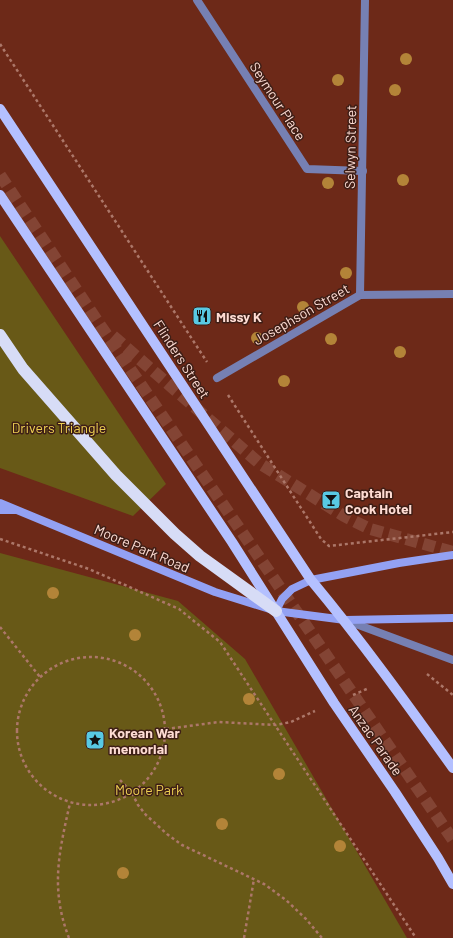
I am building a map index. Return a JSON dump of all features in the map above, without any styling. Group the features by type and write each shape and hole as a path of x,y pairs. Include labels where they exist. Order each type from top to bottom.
{"highway":[{"path":"0,335 23,369 127,486 175,534 200,556 276,611"}],"main road":[{"name":"Flinders Street","path":"0,109 311,580 345,620"},
{"path":"0,195 232,542 276,611"},
{"name":"Moore Park Road","path":"0,503 215,592 276,611 345,620 453,618"},
{"path":"0,510 18,510"},
{"path":"276,611 282,599 292,589 311,580 399,563 453,555"},
{"name":"Anzac Parade","path":"276,611 334,703 404,805 453,884"},
{"path":"345,620 453,768"}],"street":[{"name":"Seymour Place","path":"197,0 307,169 363,171"},
{"name":"Selwyn Street","path":"360,295 365,0"},
{"name":"Josephson Street","path":"217,378 360,295 453,294"},
{"path":"345,620 453,660"}],"path":[{"name":"Flinders Street","path":"0,44 321,540 329,546 453,532"},
{"path":"0,539 89,568 179,609 220,642 416,938"},
{"path":"0,627 40,677"},
{"path":"84,657 108,659 131,668 149,684 161,705 166,729 162,754 150,776 132,793 113,802 99,805 92,806 70,803 50,793 33,779 22,760 16,738 18,716 26,695 40,677 60,663 84,657"},
{"path":"423,670 453,695"},
{"path":"166,729 219,722 276,725 291,722"},
{"path":"120,780 132,793 138,805 156,825 182,845 264,884 286,900 306,919 322,938"},
{"path":"69,938 62,920 59,905 58,857 70,803"},
{"path":"244,938 254,879"}],"green space":[{"name":"Drivers Triangle","path":"0,236 166,484 133,516 0,468"},
{"name":"Moore Park","path":"0,553 178,601 245,659 407,938 0,938"}],"tunnel":[{"path":"0,175 100,325 453,840"},
{"path":"113,336 259,463 344,516 370,529 453,552"}],"place":[{"name":"Missy K","path":"202,316"},
{"name":"Captain Cook Hotel","path":"331,500"},
{"name":"Korean War memorial","path":"95,740"}]}
